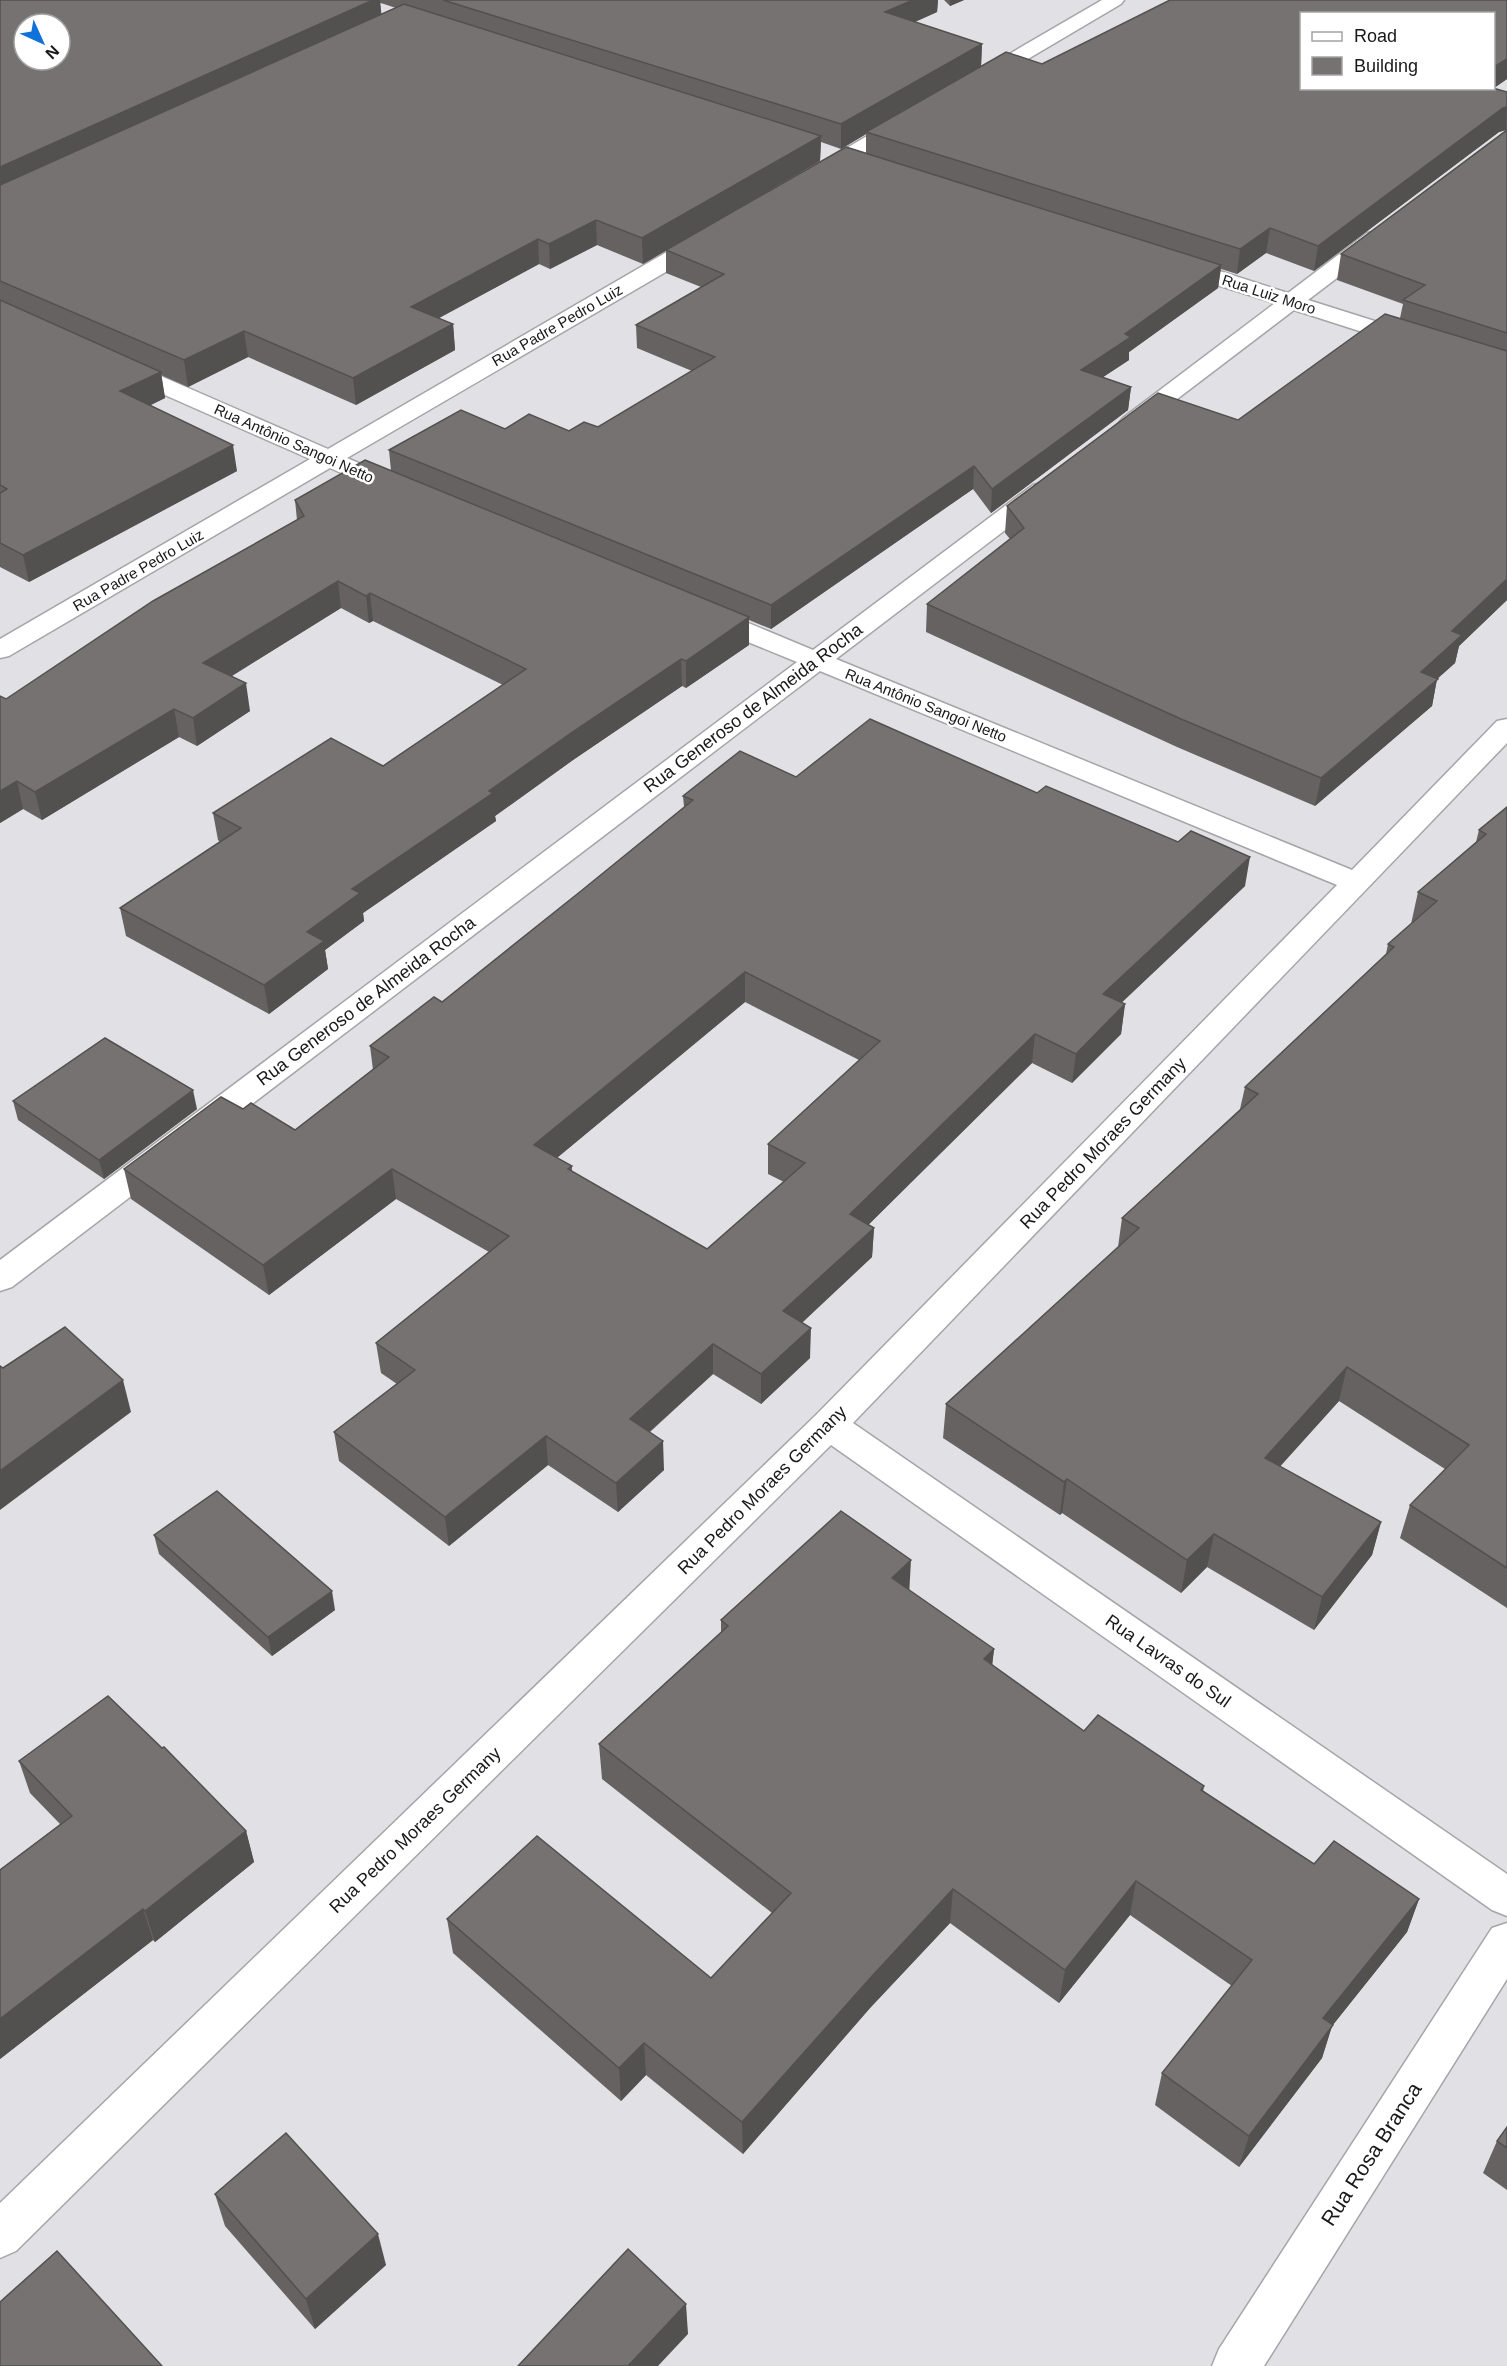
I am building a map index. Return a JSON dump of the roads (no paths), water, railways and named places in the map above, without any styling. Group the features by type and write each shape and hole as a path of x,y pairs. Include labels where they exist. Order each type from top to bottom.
{"street":[{"path":"964,88 1115,0"},
{"path":"802,183 923,112"},
{"path":"820,152 865,166"},
{"path":"1114,435 1394,223"},
{"name":"Rua Padre Pedro Luiz","path":"0,650 720,230"},
{"name":"Rua Luiz Moro","path":"1157,259 1428,345"},
{"name":"Rua Antônio Sangoi Netto","path":"98,357 414,495"},
{"name":"Rua Generoso de Almeida Rocha","path":"0,1278 1058,478"},
{"name":"Rua Antônio Sangoi Netto","path":"686,607 1356,882"},
{"name":"Rua Pedro Moraes Germany","path":"0,2235 829,1425 1507,727"},
{"name":"Rua Lavras do Sul","path":"829,1425 1507,1897"},
{"name":"Rua Rosa Branca","path":"1236,2366 1507,1942"}]}
